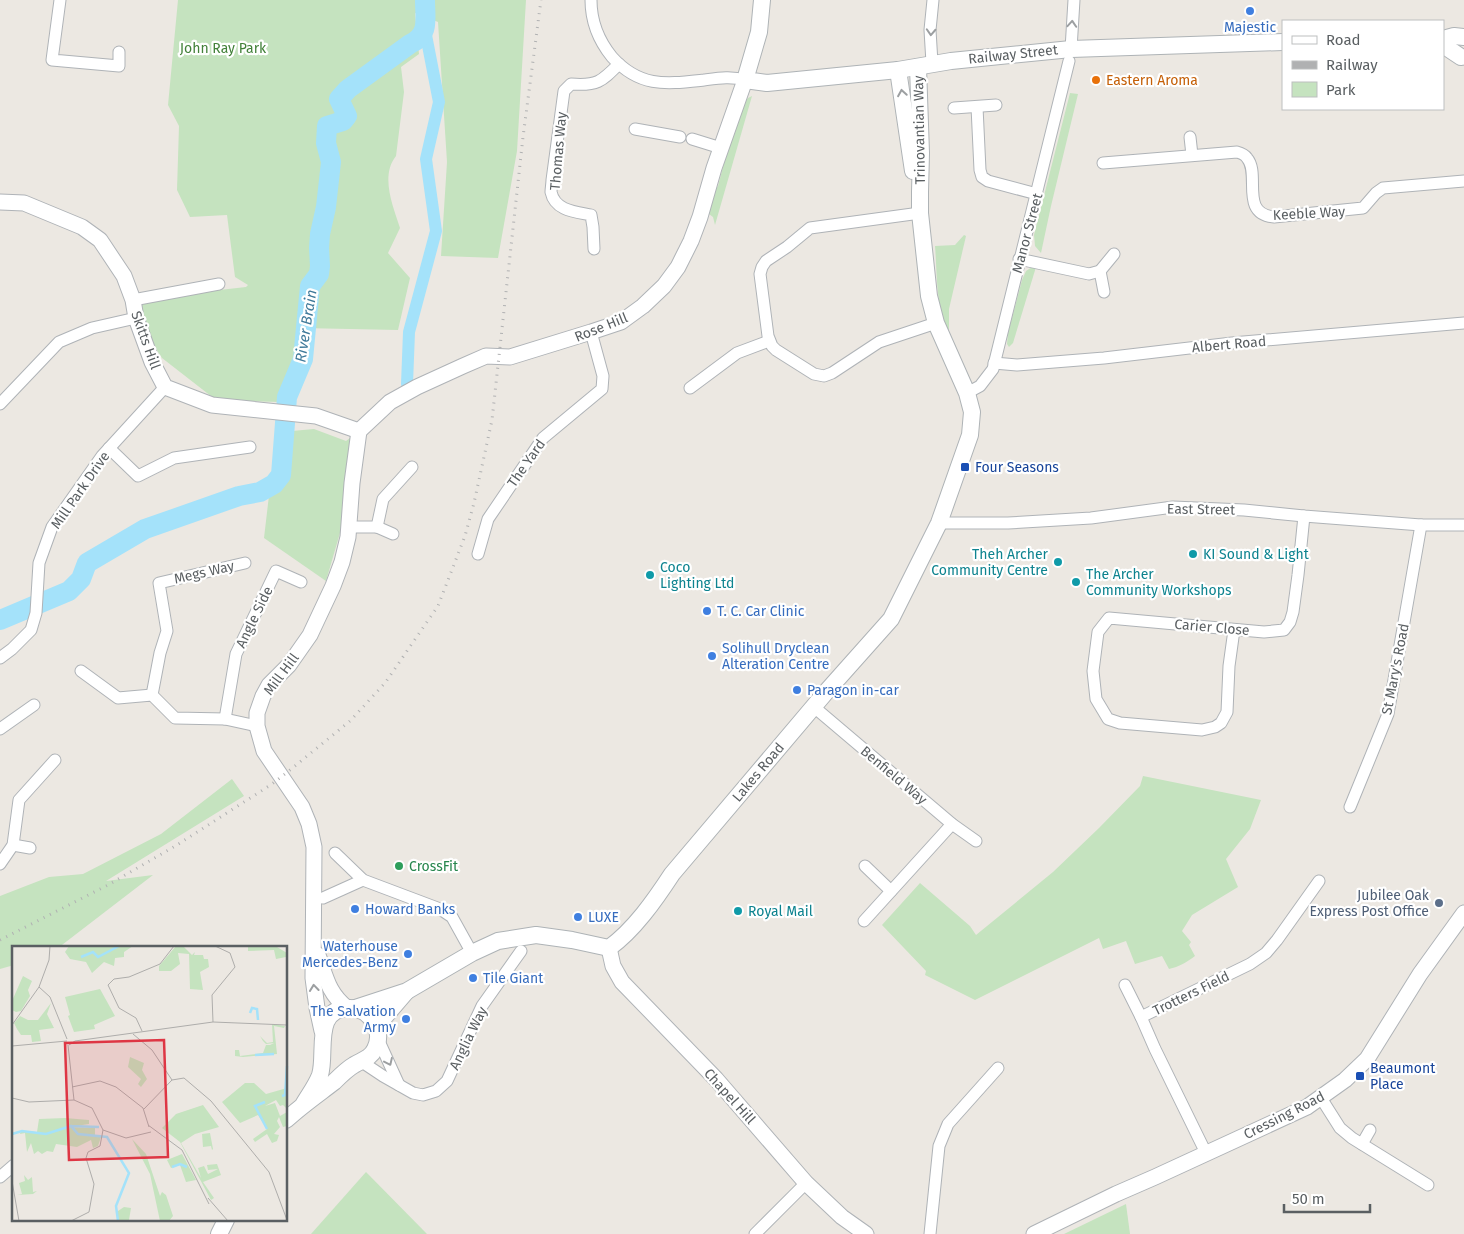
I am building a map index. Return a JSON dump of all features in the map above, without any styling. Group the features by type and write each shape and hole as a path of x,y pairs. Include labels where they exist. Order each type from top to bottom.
{"main road":[{"path":"746,80 759,32 762,0"},
{"path":"1444,39 1454,36 1464,37"},
{"name":"Railway Street","path":"746,80 768,83 898,70 925,65 1282,42"},
{"path":"1444,46 1463,56"},
{"name":"Trinovantian Way","path":"925,65 920,213 929,296 936,323 967,393"},
{"name":"Trinovantian Way","path":"898,70 914,182 920,192"},
{"name":"Lakes Road","path":"609,948 622,938 672,874 891,619 939,523 970,435 972,412 967,393"},
{"path":"303,1105 320,1076 323,1038 329,1018 339,1010 407,991 472,953 498,941 536,935 609,948"},
{"path":"288,1118 359,1063 370,1057 375,1050 377,1033 407,991"},
{"path":"351,1008 368,1015 377,1033"},
{"path":"323,1038 330,1056 340,1062 359,1063"},
{"path":"219,1234 225,1222"}],"street":[{"path":"60,0 52,60 119,66 119,52"},
{"path":"591,0 592,15 599,38 619,64 639,78 654,83 733,76 746,80"},
{"path":"925,65 934,0"},
{"name":"Manor Street","path":"967,393 985,381 994,363 1070,55 1074,0"},
{"name":"Thomas Way","path":"594,249 591,215 565,210 558,204 551,192 564,92 572,84 590,85 605,78 619,64"},
{"name":"Rose Hill","path":"359,431 390,402 417,387 486,356 510,357 621,322 636,312 664,286 674,272 696,229 714,168 746,80"},
{"path":"954,108 996,105"},
{"path":"977,107 982,177 988,181 1037,194"},
{"path":"635,130 686,138 721,148"},
{"path":"1190,137 1192,155"},
{"name":"Keeble Way","path":"1103,163 1238,152 1247,157 1250,164 1253,202 1264,214 1270,217 1352,210 1362,208 1384,188 1464,181"},
{"name":"Skitts Hill","path":"0,202 24,203 82,227 100,240 124,276 133,300 136,318 152,362 166,387 212,405 316,416 359,431"},
{"path":"920,213 810,228 766,261 762,267 760,279 769,341 776,350 804,368 818,376 824,376 832,373 879,342 936,323"},
{"path":"1019,259 1082,274 1095,274 1100,272 1114,254"},
{"path":"1100,272 1104,292"},
{"path":"133,300 219,284"},
{"path":"0,404 59,342 92,328 136,318"},
{"name":"Albert Road","path":"994,363 1017,365 1104,358 1232,343 1464,323"},
{"name":"The Yard","path":"478,554 488,519 543,438 602,389 603,376 592,332"},
{"path":"690,388 737,353 769,341"},
{"name":"Mill Park Drive","path":"0,658 31,630 36,614 40,563 52,527 109,448 166,387"},
{"name":"Mill Hill","path":"323,1038 314,978 314,847 309,824 302,807 264,751 257,726 257,713 263,696 270,685 289,665 310,635 342,562 359,431"},
{"path":"109,448 138,476 174,458 250,447"},
{"path":"377,527 383,499 412,467"},
{"name":"East Street","path":"939,523 1008,523 1091,518 1173,507 1244,510 1421,525 1464,525"},
{"name":"Carier Close","path":"1234,630 1229,666 1227,712 1221,722 1215,727 1202,730 1120,723 1108,719 1096,700 1093,671 1098,632 1109,618 1234,630 1277,632 1284,630 1290,622 1298,575 1304,516"},
{"name":"St Mary's Road","path":"1350,807 1388,714 1421,525"},
{"path":"348,527 377,527 393,534"},
{"name":"Megs Way","path":"152,695 160,653 167,632 159,583 245,562"},
{"name":"Angle Side","path":"225,719 236,654 276,571 301,582"},
{"path":"80,672 118,698 152,695 175,718 225,719 257,726"},
{"path":"0,729 34,705"},
{"name":"Benfield Way","path":"814,707 952,824 976,842"},
{"path":"0,864 13,845 19,800 54,760"},
{"path":"864,921 952,824"},
{"path":"13,845 30,848"},
{"path":"335,854 363,880 440,909 452,917 472,953"},
{"path":"865,866 891,891"},
{"path":"323,898 363,880"},
{"name":"Trotters Field","path":"1206,1153 1141,1017 1250,964 1266,953 1278,940 1319,881"},
{"name":"Cressing Road","path":"1034,1234 1321,1098 1345,1080 1367,1059 1420,974 1464,913"},
{"name":"Mill Hill","path":"315,944 333,995 351,1008"},
{"name":"Chapel Hill","path":"609,948 613,966 622,982 716,1079 806,1183 842,1217 866,1234"},
{"name":"Anglia Way","path":"359,1063 413,1093 423,1095 436,1091 447,1081 482,1006 521,951"},
{"path":"1125,985 1141,1017"},
{"path":"377,1033 399,1086"},
{"path":"930,1234 939,1146 948,1124 998,1068"},
{"path":"1321,1098 1340,1128 1428,1185"},
{"path":"1362,1144 1370,1130"},
{"path":"0,1176 12,1167"},
{"path":"755,1234 806,1183"}],"green space":[{"name":"John Ray Park","path":"178,0 526,0 517,151 498,258 441,256 447,162 438,22 415,13 419,54 401,67 404,92 396,156 391,164 388,182 391,201 400,228 388,253 410,278 398,330 301,328 279,402 216,400 162,358 154,346 140,303 175,295 246,287 248,285 235,277 227,215 190,217 177,190 179,126 168,105"},
{"path":"1070,93 1078,94 1041,253 1035,246 1034,235"},
{"path":"752,96 715,225 713,217 709,214 711,196 718,186 738,110"},
{"path":"964,235 966,236 949,309 949,332 939,303 935,246 955,245"},
{"path":"1036,267 1013,343 1009,347 1007,344 1008,333 1022,280 1026,271"},
{"path":"314,429 346,441 359,431 342,526 326,581 264,538 270,487 289,472 292,431"},
{"path":"1143,776 1261,800 1250,829 1226,859 1238,887 1192,915 1182,931 1191,942 1189,945 1195,956 1186,962 1169,969 1162,956 1135,964 1126,941 1103,949 1099,938 975,1000 925,975 926,971 882,925 920,883 970,926 976,935 1053,872 1140,786"},
{"path":"232,779 244,796 106,881 153,875 61,946 12,946 12,966 0,969 0,896 49,877 83,874 161,834"},
{"path":"366,1172 427,1234 311,1234"},
{"path":"1126,1204 1130,1234 1064,1234"}],"waterway":[{"name":"River Brain","path":"0,620 69,591 81,579 87,563 145,529 239,496 260,492 274,484 281,475 287,397 303,359 310,286 319,274 320,234 326,207 331,162 326,143 327,126 343,121 347,116 339,99 348,89 421,36 426,20 425,0"},
{"path":"407,384 409,332 436,231 426,159 439,102 425,30"}],"railway":[{"path":"0,940 108,885 177,845 272,784 350,721 385,683 438,606 465,536 492,420 523,137 541,0"}],"place":[{"name":"Majestic","path":"1250,11"},
{"name":"Eastern Aroma","path":"1096,80"},
{"name":"Four Seasons","path":"965,467"},
{"name":"KI Sound & Light","path":"1193,554"},
{"name":"Theh Archer Community Centre","path":"1058,562"},
{"name":"Coco Lighting Ltd","path":"650,575"},
{"name":"The Archer Community Workshops","path":"1076,582"},
{"name":"T. C. Car Clinic","path":"707,611"},
{"name":"Solihull Dryclean Alteration Centre","path":"712,656"},
{"name":"Paragon in-car","path":"797,690"},
{"name":"CrossFit","path":"399,866"},
{"name":"Jubilee Oak Express Post Office","path":"1439,903"},
{"name":"Howard Banks","path":"355,909"},
{"name":"Royal Mail","path":"738,911"},
{"name":"LUXE","path":"578,917"},
{"name":"Waterhouse Mercedes-Benz","path":"408,954"},
{"name":"Tile Giant","path":"473,978"},
{"name":"The Salvation Army","path":"406,1019"},
{"name":"Beaumont Place","path":"1360,1076"}]}
